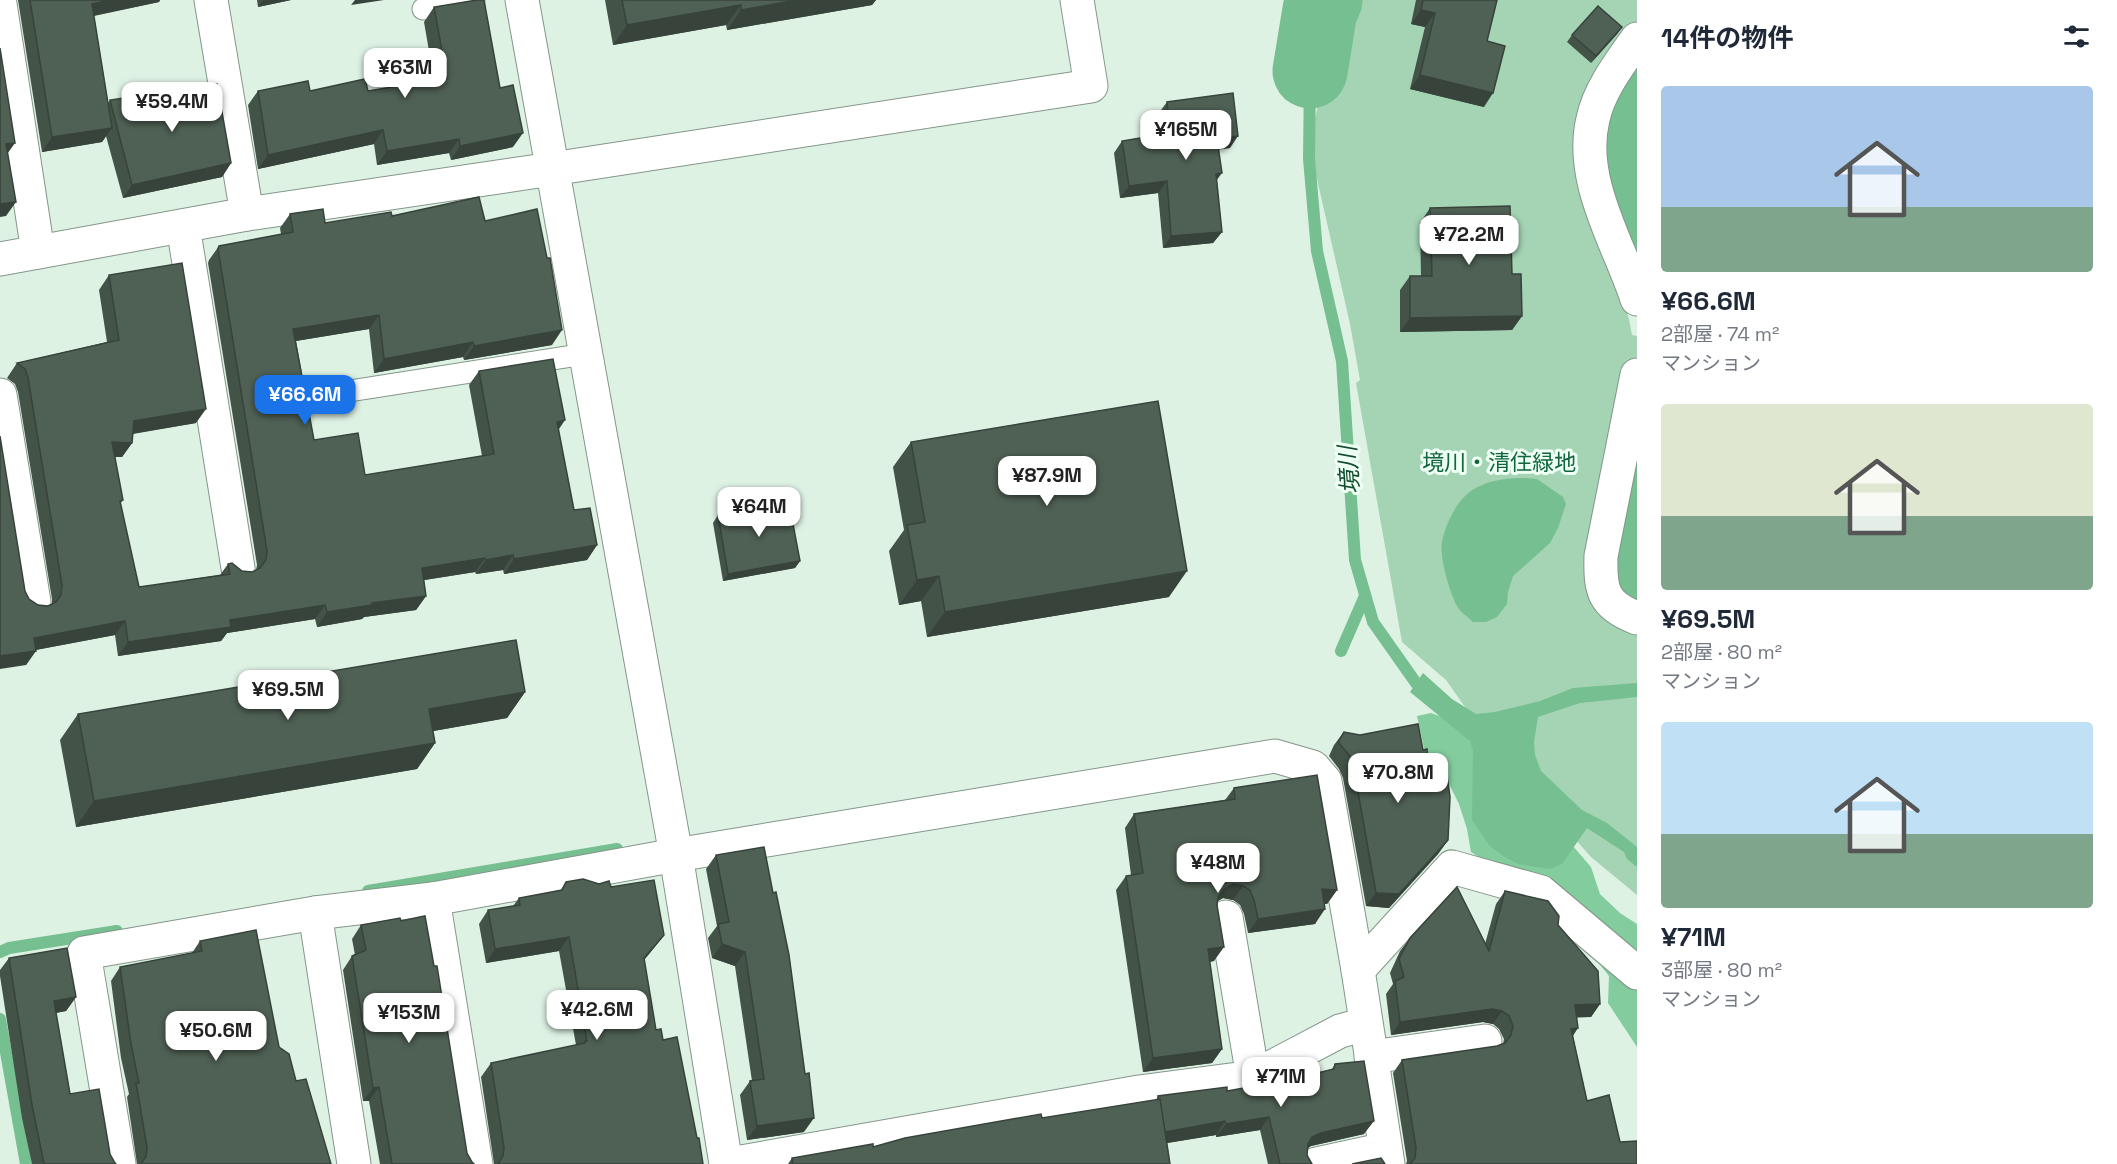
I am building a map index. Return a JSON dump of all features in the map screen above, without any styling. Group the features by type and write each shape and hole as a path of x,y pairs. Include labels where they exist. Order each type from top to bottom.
{"street":[{"path":"211,0 248,214"},
{"path":"522,0 676,855 728,1164 1139,1092 1253,1077 1340,1031 1366,1024"},
{"path":"0,259 248,214 1091,86 1077,0"},
{"path":"0,4 38,252"},
{"path":"1637,39 1616,69 1596,107 1590,142 1599,205 1637,299"},
{"path":"183,226 238,568"},
{"path":"1637,375 1601,556 1600,582 1609,602 1622,612 1637,618"},
{"path":"0,395 34,602"},
{"path":"119,1164 84,953 315,913 433,899 676,855 1275,756 1313,767 1325,781 1358,970 1386,1157 1316,1164"},
{"path":"1358,970 1452,867 1541,892 1637,973"},
{"path":"433,899 476,1164"},
{"path":"315,913 354,1164"},
{"path":"1226,916 1253,1077"},
{"path":"1371,1057 1485,1041"}],"lane":[{"path":"423,9 474,0"},
{"path":"324,395 585,354"}],"green space":[{"name":"境川・清住緑地","path":"1345,0 1637,0 1637,26 1589,199 1629,319 1632,335 1637,336 1637,895 1591,857 1493,747 1446,680 1402,642 1356,383 1360,380 1350,324 1309,144 1340,11"}],"shaded area":[{"path":"1637,60 1637,260 1611,209 1603,117"},
{"path":"1637,441 1637,603 1609,582"},
{"path":"1537,479 1563,497 1566,504 1558,528 1550,543 1513,576 1507,604 1497,617 1486,622 1473,622 1457,606 1446,575 1441,549 1447,526 1460,502 1473,490 1496,480"},
{"path":"1423,673 1452,699 1476,714 1495,712 1540,701 1573,688 1637,683 1637,697 1580,703 1538,717 1534,742 1535,755 1541,771 1582,810 1607,823 1637,847 1637,867 1627,859 1624,852 1587,828 1562,864 1550,869 1518,864 1490,846 1472,820 1473,751 1470,741 1410,692"},
{"path":"1431,713 1450,720 1566,838 1591,867 1600,894 1620,913 1637,924 1637,1047 1608,1003 1609,976 1586,947 1493,866 1471,852 1459,804 1443,772 1424,748 1417,716"}],"building":[{"path":"30,0 110,0 92,4 112,128 52,137"},
{"path":"484,0 500,88 513,85 523,133 460,146 459,139 387,151 383,130 268,155 258,91 308,81 310,91 365,79 368,91 447,78 434,7"},
{"path":"622,0 797,0 741,10 741,5 627,25"},
{"path":"1423,0 1497,0 1487,41 1505,46 1493,93 1420,75 1435,13 1421,10"},
{"path":"1598,6 1622,27 1596,56 1572,35"},
{"path":"0,48 15,143 6,144 16,202 0,204"},
{"path":"217,84 231,163 132,185 110,100"},
{"path":"1233,93 1238,136 1217,139 1222,173 1216,174 1222,232 1171,236 1167,181 1129,186 1122,141 1152,136 1151,130 1170,128 1167,102"},
{"path":"479,197 485,221 537,209 547,258 550,258 562,330 474,346 473,342 384,359 379,315 293,329 314,440 358,433 365,475 494,454 479,371 553,359 565,420 557,422 574,510 590,508 597,545 514,559 513,555 422,568 426,596 327,612 325,605 230,620 231,627 128,642 125,621 34,638 36,651 0,656 0,436 25,591 29,599 38,605 48,606 56,602 61,595 62,585 28,378 25,369 17,363 119,340 109,275 182,263 206,409 134,421 132,443 112,442 123,500 120,501 139,587 230,574 228,564 232,563 242,571 252,572 260,568 266,560 267,551 219,246 293,232 290,214 323,209 325,223 391,212 392,216"},
{"path":"1510,206 1512,274 1521,274 1522,316 1410,318 1410,276 1432,276 1430,208"},
{"path":"1158,401 1187,571 945,612 939,576 917,580 907,525 925,522 911,442"},
{"path":"789,503 800,561 728,574 718,515"},
{"path":"516,640 525,692 429,709 435,743 94,801 78,714"},
{"path":"1418,724 1423,750 1427,749 1430,782 1447,775 1450,797 1448,840 1399,894 1376,893 1353,764 1338,742 1344,732 1360,735"},
{"path":"1317,775 1337,890 1322,889 1325,909 1258,919 1250,890 1233,884 1224,889 1218,897 1217,905 1224,947 1208,949 1222,1049 1153,1058 1126,876 1143,873 1134,814 1235,799 1234,788"},
{"path":"764,847 789,955 805,1074 809,1073 814,1118 757,1126 750,1081 764,1079 745,952 722,944 718,924 729,922 716,855"},
{"path":"583,879 599,884 609,881 611,887 654,880 664,935 644,958 656,1030 661,1029 663,1040 677,1037 703,1164 498,1164 503,1156 504,1148 491,1063 587,1041 569,937 495,949 488,910 520,905 519,898 562,890 566,882"},
{"path":"1457,887 1489,951 1505,891 1548,901 1559,916 1558,925 1598,971 1600,1004 1575,1005 1578,1028 1571,1029 1587,1101 1609,1095 1620,1142 1637,1141 1637,1164 1410,1164 1415,1158 1416,1148 1402,1060 1497,1046 1505,1043 1511,1035 1513,1026 1509,1016 1502,1011 1492,1009 1400,1022 1395,981 1404,977 1399,959 1410,938"},
{"path":"425,916 434,966 437,966 467,1153 474,1164 392,1164 379,1087 373,1088 352,956 366,950 361,925"},
{"path":"256,930 279,1047 289,1054 296,1081 306,1079 331,1164 141,1164 146,1156 147,1147 120,967 202,951 200,941"},
{"path":"67,948 76,997 54,1001 70,1094 99,1089 110,1154 116,1164 44,1164 32,1105 9,958"},
{"path":"1364,1061 1374,1121 1312,1137 1308,1144 1307,1155 1312,1164 1280,1164 1269,1117 1226,1124 1225,1121 1165,1132 1158,1096 1227,1087 1227,1091 1334,1069 1335,1064"},
{"path":"1160,1099 1170,1164 793,1164 792,1158 873,1144 873,1147 905,1138 1041,1114 1042,1118"},
{"path":"1381,1158 1385,1164 1352,1164"}],"waterway":[{"name":"境川","path":"1310,71 1320,10 1325,0"},
{"name":"境川","path":"1310,71 1309,159 1317,251 1342,361 1355,560 1373,622 1416,683 1429,693"},
{"path":"1341,651 1365,596"},
{"path":"368,891 617,849"},
{"path":"0,952 9,948 117,931"},
{"path":"0,1019 26,1164"}]}
